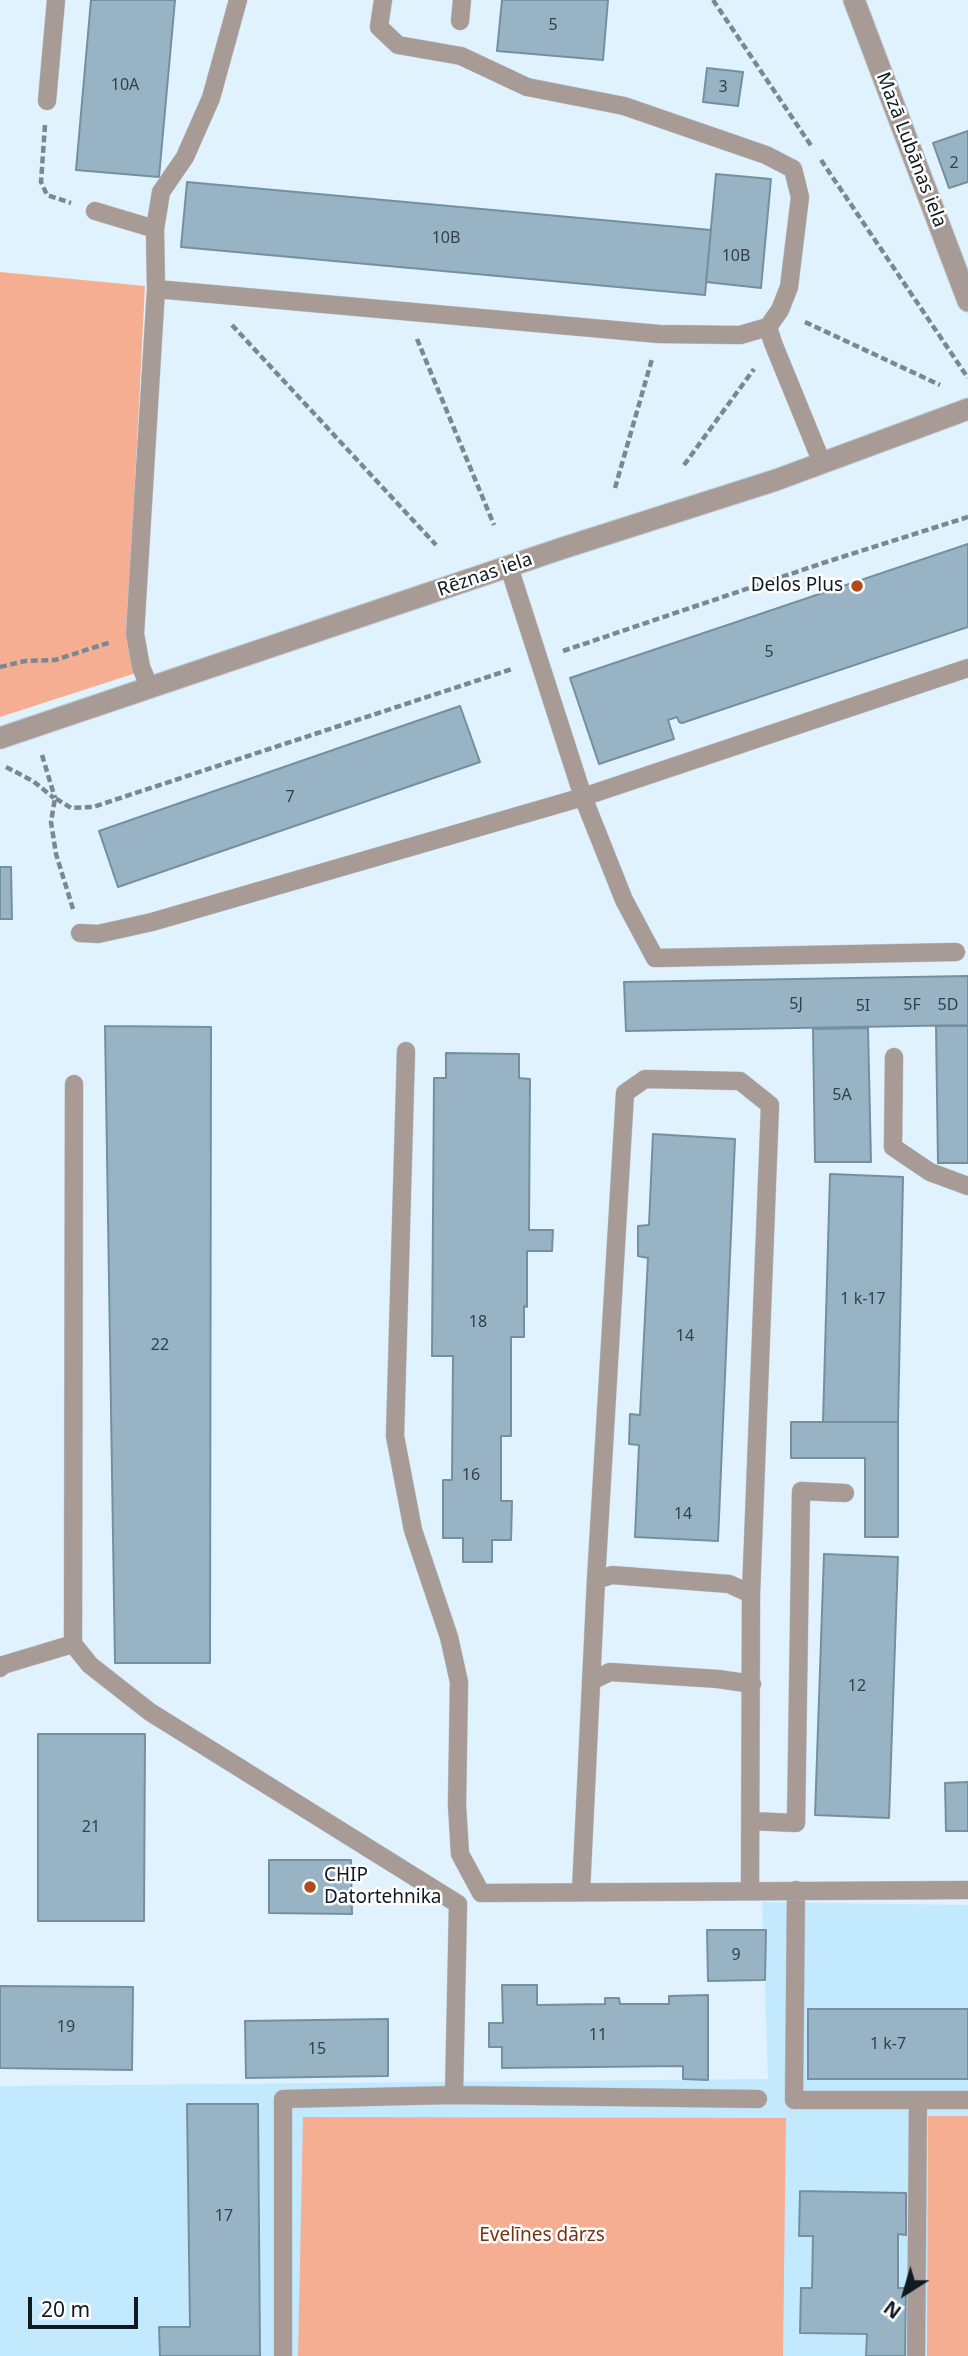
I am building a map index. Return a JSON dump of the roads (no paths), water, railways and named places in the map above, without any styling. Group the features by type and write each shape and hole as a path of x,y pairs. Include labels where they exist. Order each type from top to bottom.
{"street":[{"name":"Mazā Lubānas iela","path":"854,0 968,301"},
{"name":"Rēznas iela","path":"10,734 822,463 968,408"}],"lane":[{"path":"47,101 56,0"},
{"path":"149,686 141,667 135,634 156,289 155,229 160,192 185,157 212,99 238,0"},
{"path":"383,0 379,27 398,45 461,56 527,87 624,106 766,155 793,170 800,197 789,287 771,335 822,463"},
{"path":"460,21 462,0"},
{"path":"95,211 155,229"},
{"path":"156,289 659,334 771,335"},
{"path":"509,567 583,797 624,900 655,958 956,952"},
{"path":"80,933 98,934 152,922 583,797 968,668"},
{"path":"406,1051 395,1436 413,1530 449,1637 459,1682 457,1805 460,1854 481,1893"},
{"path":"894,1057 893,1147 930,1172 968,1186"},
{"path":"580,1891 625,1093 645,1079 740,1081 770,1105 751,1594 750,1890"},
{"path":"74,1084 73,1644 90,1665 150,1712 458,1904"},
{"path":"751,1821 796,1823 801,1491 845,1493"},
{"path":"596,1580 612,1575 729,1584 751,1594"},
{"path":"0,1668 73,1644"},
{"path":"591,1681 610,1672 718,1679 752,1684"},
{"path":"796,1890 794,2100 968,2100"},
{"path":"458,1904 481,1893 968,1890"},
{"path":"454,2095 458,1904"},
{"path":"282,2356 283,2099 454,2095 758,2099"},
{"path":"916,2356 918,2100"}],"place":[{"name":"Delos Plus","path":"857,586"},
{"name":"CHIP Datortehnika","path":"310,1887"}],"park label":[{"name":"Evelīnes dārzs","path":"542,2236"}]}
